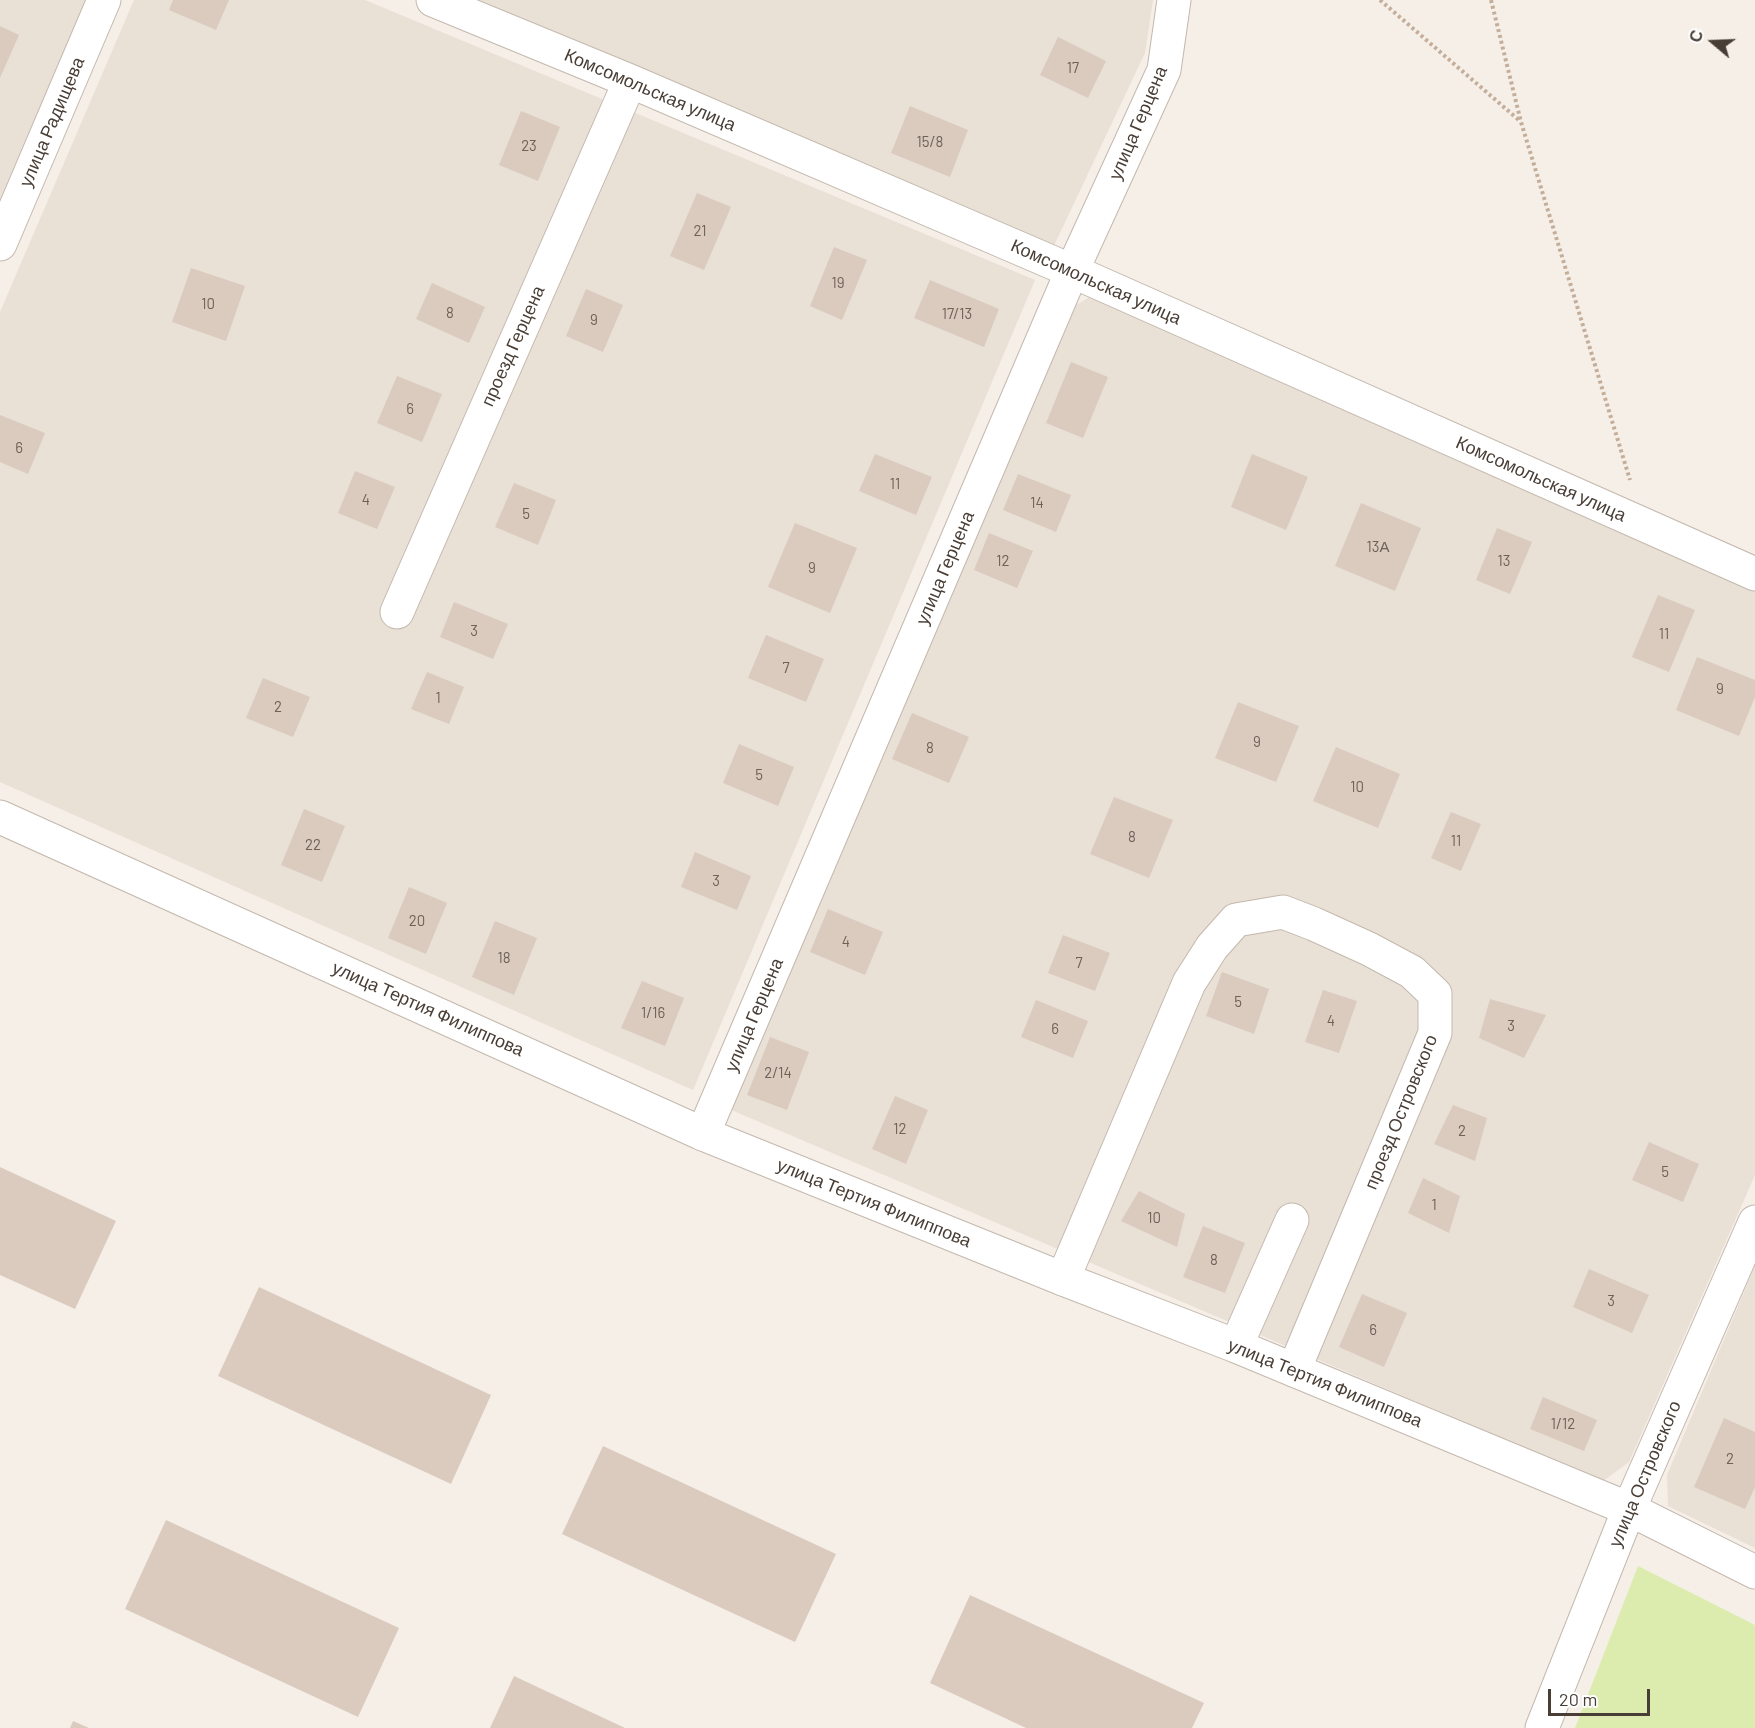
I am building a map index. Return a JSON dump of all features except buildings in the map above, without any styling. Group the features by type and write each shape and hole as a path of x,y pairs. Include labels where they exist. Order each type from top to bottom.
{"street":[{"name":"улица Радищева","path":"0,244 104,0"},
{"name":"Комсомольская улица","path":"433,0 630,81 1072,271 1755,574"},
{"name":"улица Герцена","path":"703,1134 1072,271 1164,70 1174,0"},
{"name":"проезд Герцена","path":"396,612 630,81"},
{"name":"улица Тертия Филиппова","path":"0,817 703,1134 1236,1346 1629,1509 1755,1572"},
{"name":"проезд Островского","path":"1063,1279 1189,983 1212,947 1236,920 1283,912 1314,924 1412,972 1435,994 1436,1033 1294,1370"},
{"path":"1236,1346 1292,1220"},
{"name":"улица Островского","path":"1542,1728 1629,1509 1755,1222"}],"path":[{"path":"1380,0 1521,122"},
{"path":"1491,0 1521,122 1643,524"}],"shaded area":[{"path":"0,0 86,0 0,198"},
{"path":"134,0 365,0 1035,280 693,1090 0,782 0,312"},
{"path":"465,0 1153,0 1145,53 1051,252"},
{"path":"1094,294 1755,589 1755,1175 1629,1462 1603,1481 729,1109 1075,306"},
{"path":"1755,1266 1755,1548 1668,1506 1667,1475"}],"green space":[{"path":"1638,1566 1755,1625 1755,1728 1575,1728"}]}
